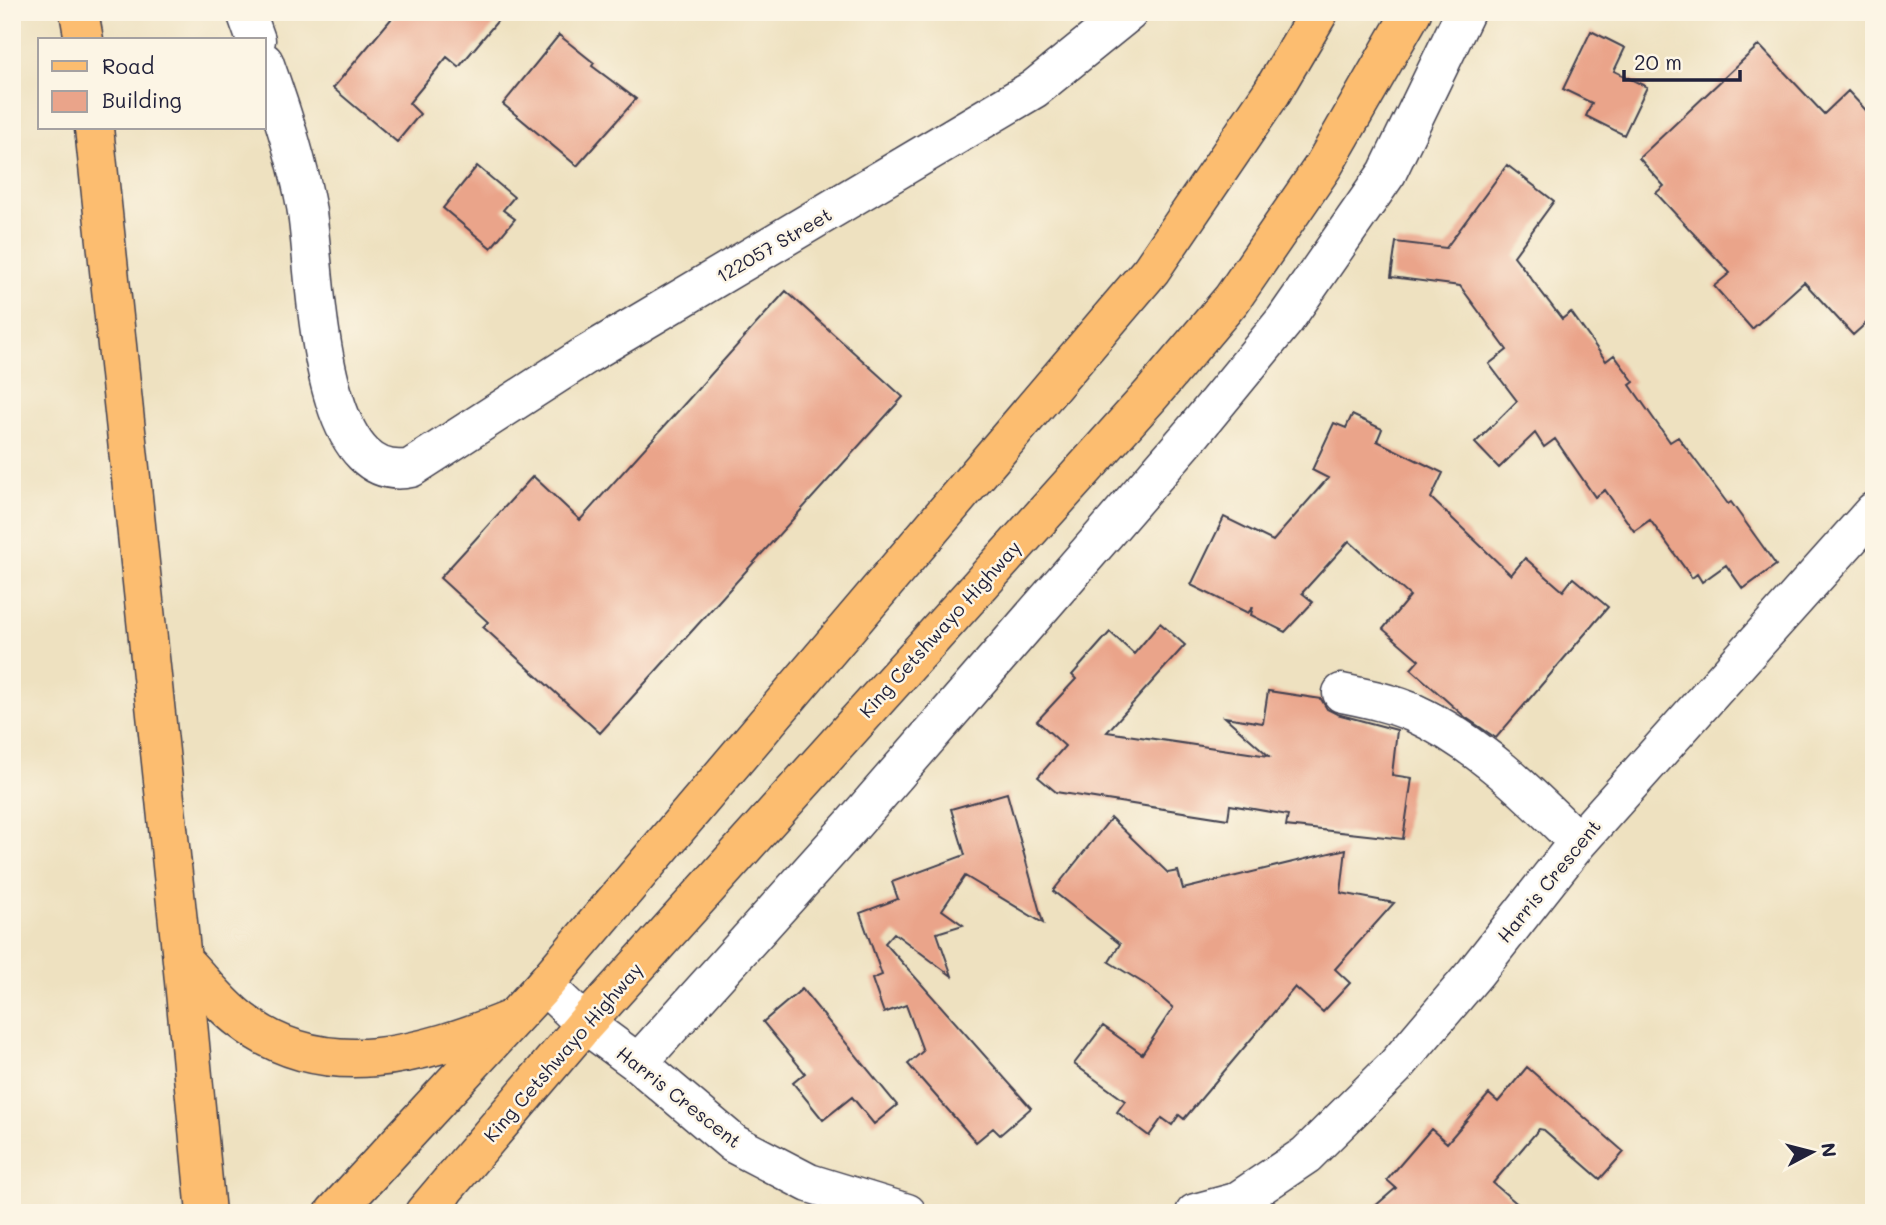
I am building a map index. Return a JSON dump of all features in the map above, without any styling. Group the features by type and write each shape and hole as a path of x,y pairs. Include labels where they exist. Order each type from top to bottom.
{"main road":[{"path":"79,12 84,38"},
{"path":"334,1213 544,985 1151,270 1272,92 1319,12"},
{"name":"King Cetshwayo Highway","path":"433,1205 585,1024 1150,396 1232,299 1324,165 1412,12"},
{"path":"94,130 182,960 206,1213"},
{"path":"182,960 243,1022 289,1046 345,1060 407,1054 469,1037 512,1020"}],"street":[{"path":"246,12 255,38"},
{"name":"122057 Street","path":"266,68 282,112 306,207 322,349 333,395 357,448 371,463 384,469 411,468 586,355 1034,89 1129,12"},
{"path":"638,1063 853,824 1194,431 1285,320 1387,173 1465,12"},
{"name":"Harris Crescent","path":"1195,1213 1236,1202 1306,1155 1395,1067 1475,973 1578,842 1874,511"},
{"path":"1342,693 1414,713 1443,730 1531,795 1578,842"},
{"name":"Harris Crescent","path":"544,985 585,1024 638,1063 734,1144 809,1183 907,1213"}],"building":[{"path":"397,12 505,12 459,67 447,57 409,103 420,114 397,142 333,88"},
{"path":"1591,31 1625,48 1614,71 1647,87 1624,135 1586,116 1592,103 1563,89"},
{"path":"559,35 594,63 592,66 636,99 577,166 503,104"},
{"path":"1759,45 1824,114 1848,91 1874,119 1874,316 1853,335 1804,282 1752,329 1714,286 1730,273 1656,193 1664,186 1639,158"},
{"path":"1507,165 1554,201 1514,256 1562,319 1571,312 1606,361 1614,355 1634,382 1630,385 1670,442 1678,437 1728,504 1731,502 1776,565 1743,589 1726,565 1702,582 1697,574 1692,578 1650,520 1634,531 1605,490 1595,497 1555,439 1544,447 1535,433 1499,468 1475,443 1517,401 1489,364 1507,350 1460,286 1391,277 1396,242 1446,248"},
{"path":"477,166 514,197 503,210 515,219 491,248 443,208"},
{"path":"786,291 903,397 600,733 483,627 488,622 440,578 533,476 580,520"},
{"path":"1352,415 1382,429 1377,441 1443,473 1431,498 1511,575 1525,558 1563,591 1573,578 1608,607 1496,738 1465,717 1411,669 1419,660 1383,629 1410,596 1349,541 1302,593 1313,602 1285,632 1251,615 1253,607 1248,613 1191,585 1224,517 1273,541 1328,478 1312,470 1334,423 1346,428"},
{"path":"1160,623 1185,645 1107,732 1269,756 1225,717 1263,723 1268,691 1321,699 1327,709 1337,714 1397,730 1392,775 1412,778 1403,839 1286,826 1288,815 1230,805 1228,819 1056,792 1038,777 1065,746 1037,721 1076,679 1072,675 1110,632 1134,654"},
{"path":"1007,793 1043,923 965,876 942,910 963,925 937,933 952,976 894,933 885,943 1031,1108 1000,1135 993,1128 976,1142 908,1064 923,1051 906,1005 884,1013 872,979 882,975 860,913 898,899 892,882 965,855 951,809"},
{"path":"1111,818 1168,873 1178,871 1183,889 1346,849 1341,893 1394,903 1335,969 1350,983 1323,1012 1295,987 1184,1119 1179,1115 1172,1125 1162,1118 1149,1136 1117,1112 1125,1101 1074,1064 1103,1026 1142,1054 1173,1008 1148,986 1109,962 1120,944 1053,891"},
{"path":"802,989 897,1105 874,1124 852,1097 823,1120 793,1083 805,1073 763,1022"},
{"path":"1527,1067 1624,1152 1600,1179 1544,1130 1539,1129 1493,1183 1528,1213 1367,1213 1396,1188 1387,1180 1431,1129 1447,1143 1489,1094 1498,1102"}]}
